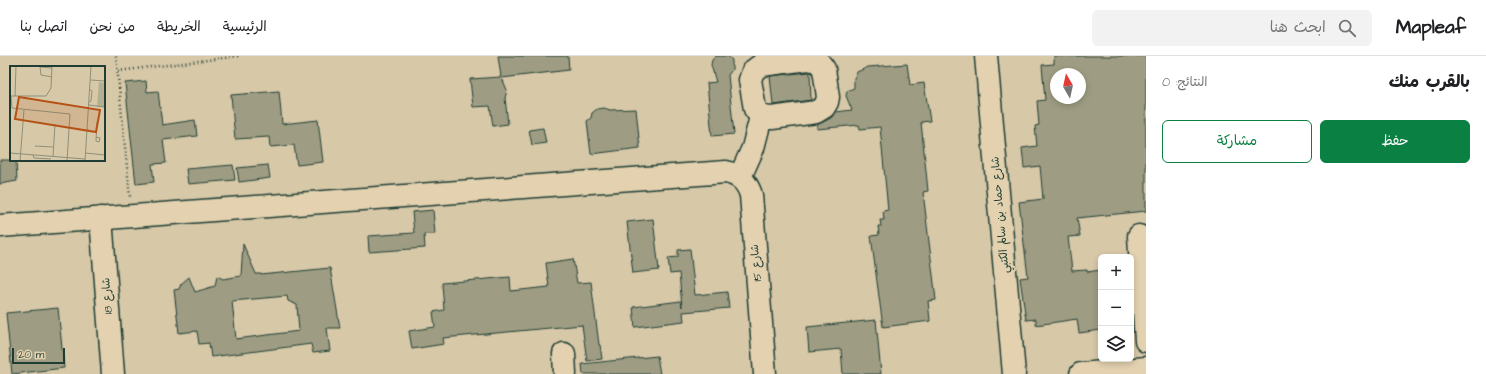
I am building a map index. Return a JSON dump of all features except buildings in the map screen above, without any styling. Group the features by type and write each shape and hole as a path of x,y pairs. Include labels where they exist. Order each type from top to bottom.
{"street":[{"name":"شارع حماد بن سالم الكتبي","path":"986,56 1014,374"},
{"path":"0,226 719,172 726,172 740,177 753,148 761,117"},
{"name":"شارع 15","path":"740,177 745,182 751,195 765,374"},
{"name":"شارع 18","path":"101,218 113,374"},
{"path":"1139,236 1146,341"},
{"path":"1081,374 1146,368"}],"path":[{"path":"116,56 132,216"},
{"path":"118,71 240,56"}]}
